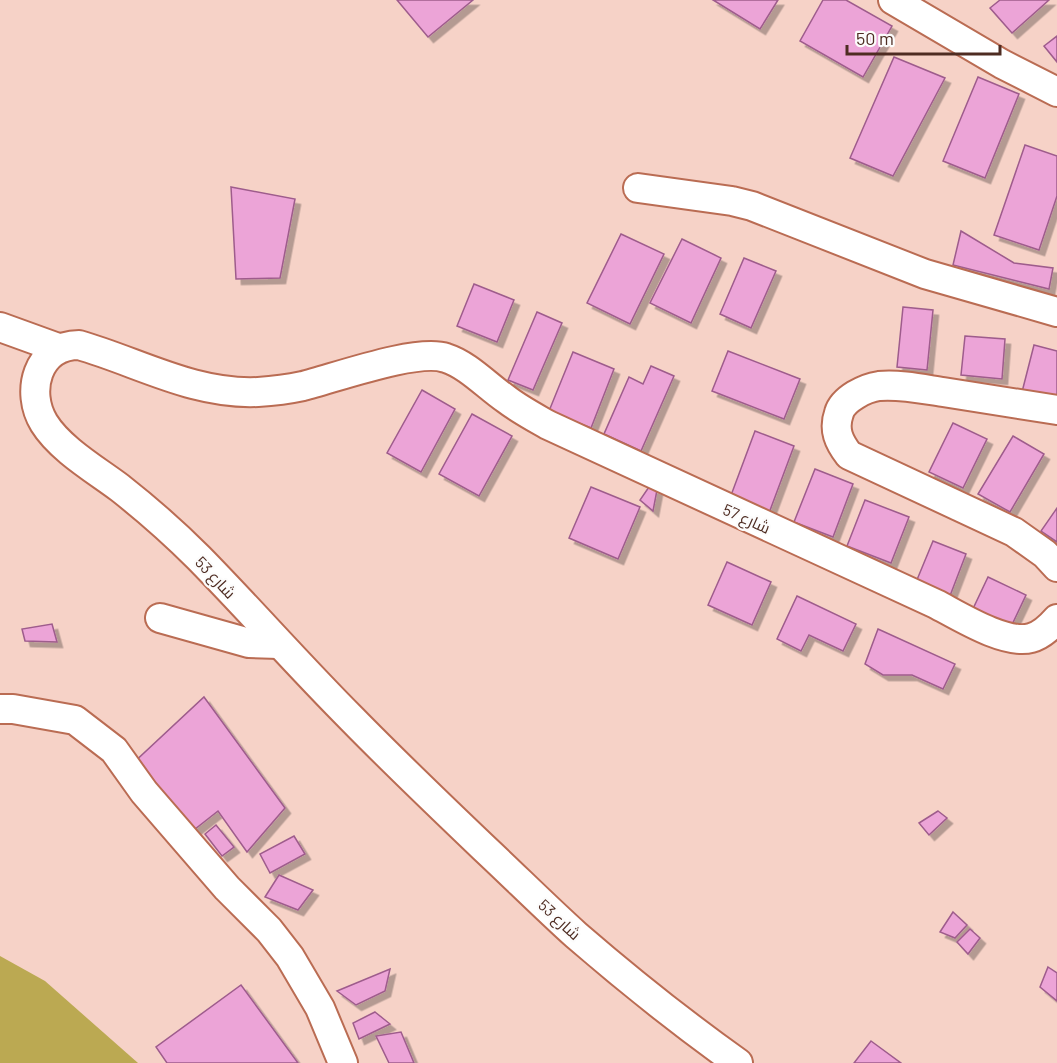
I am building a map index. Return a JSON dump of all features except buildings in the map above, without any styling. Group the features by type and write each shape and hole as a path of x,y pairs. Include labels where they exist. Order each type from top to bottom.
{"street":[{"path":"893,0 1002,64 1057,92"},
{"path":"638,188 732,201 752,206 925,274 1057,312"},
{"path":"0,327 58,348"},
{"name":"شارع 57","path":"58,348 79,345 157,374 201,386 256,392 291,389 355,370 407,359 445,357 548,425 1002,635 1018,639 1052,633"},
{"name":"شارع 53","path":"58,348 46,360 37,375 35,390 37,408 45,425 80,459 161,522 199,558 378,745 576,935 700,1036 738,1063"},
{"path":"1057,410 915,388 879,386 864,390 851,398 839,410 836,425 839,442 849,455 1014,532 1045,554 1057,567"},
{"path":"160,618 249,643 279,644"},
{"path":"0,709 13,709 75,720 114,750 144,792 227,888 269,930 290,957 320,1008 343,1063"}],"shaded area":[{"path":"0,956 45,981 138,1063 0,1063"}]}
